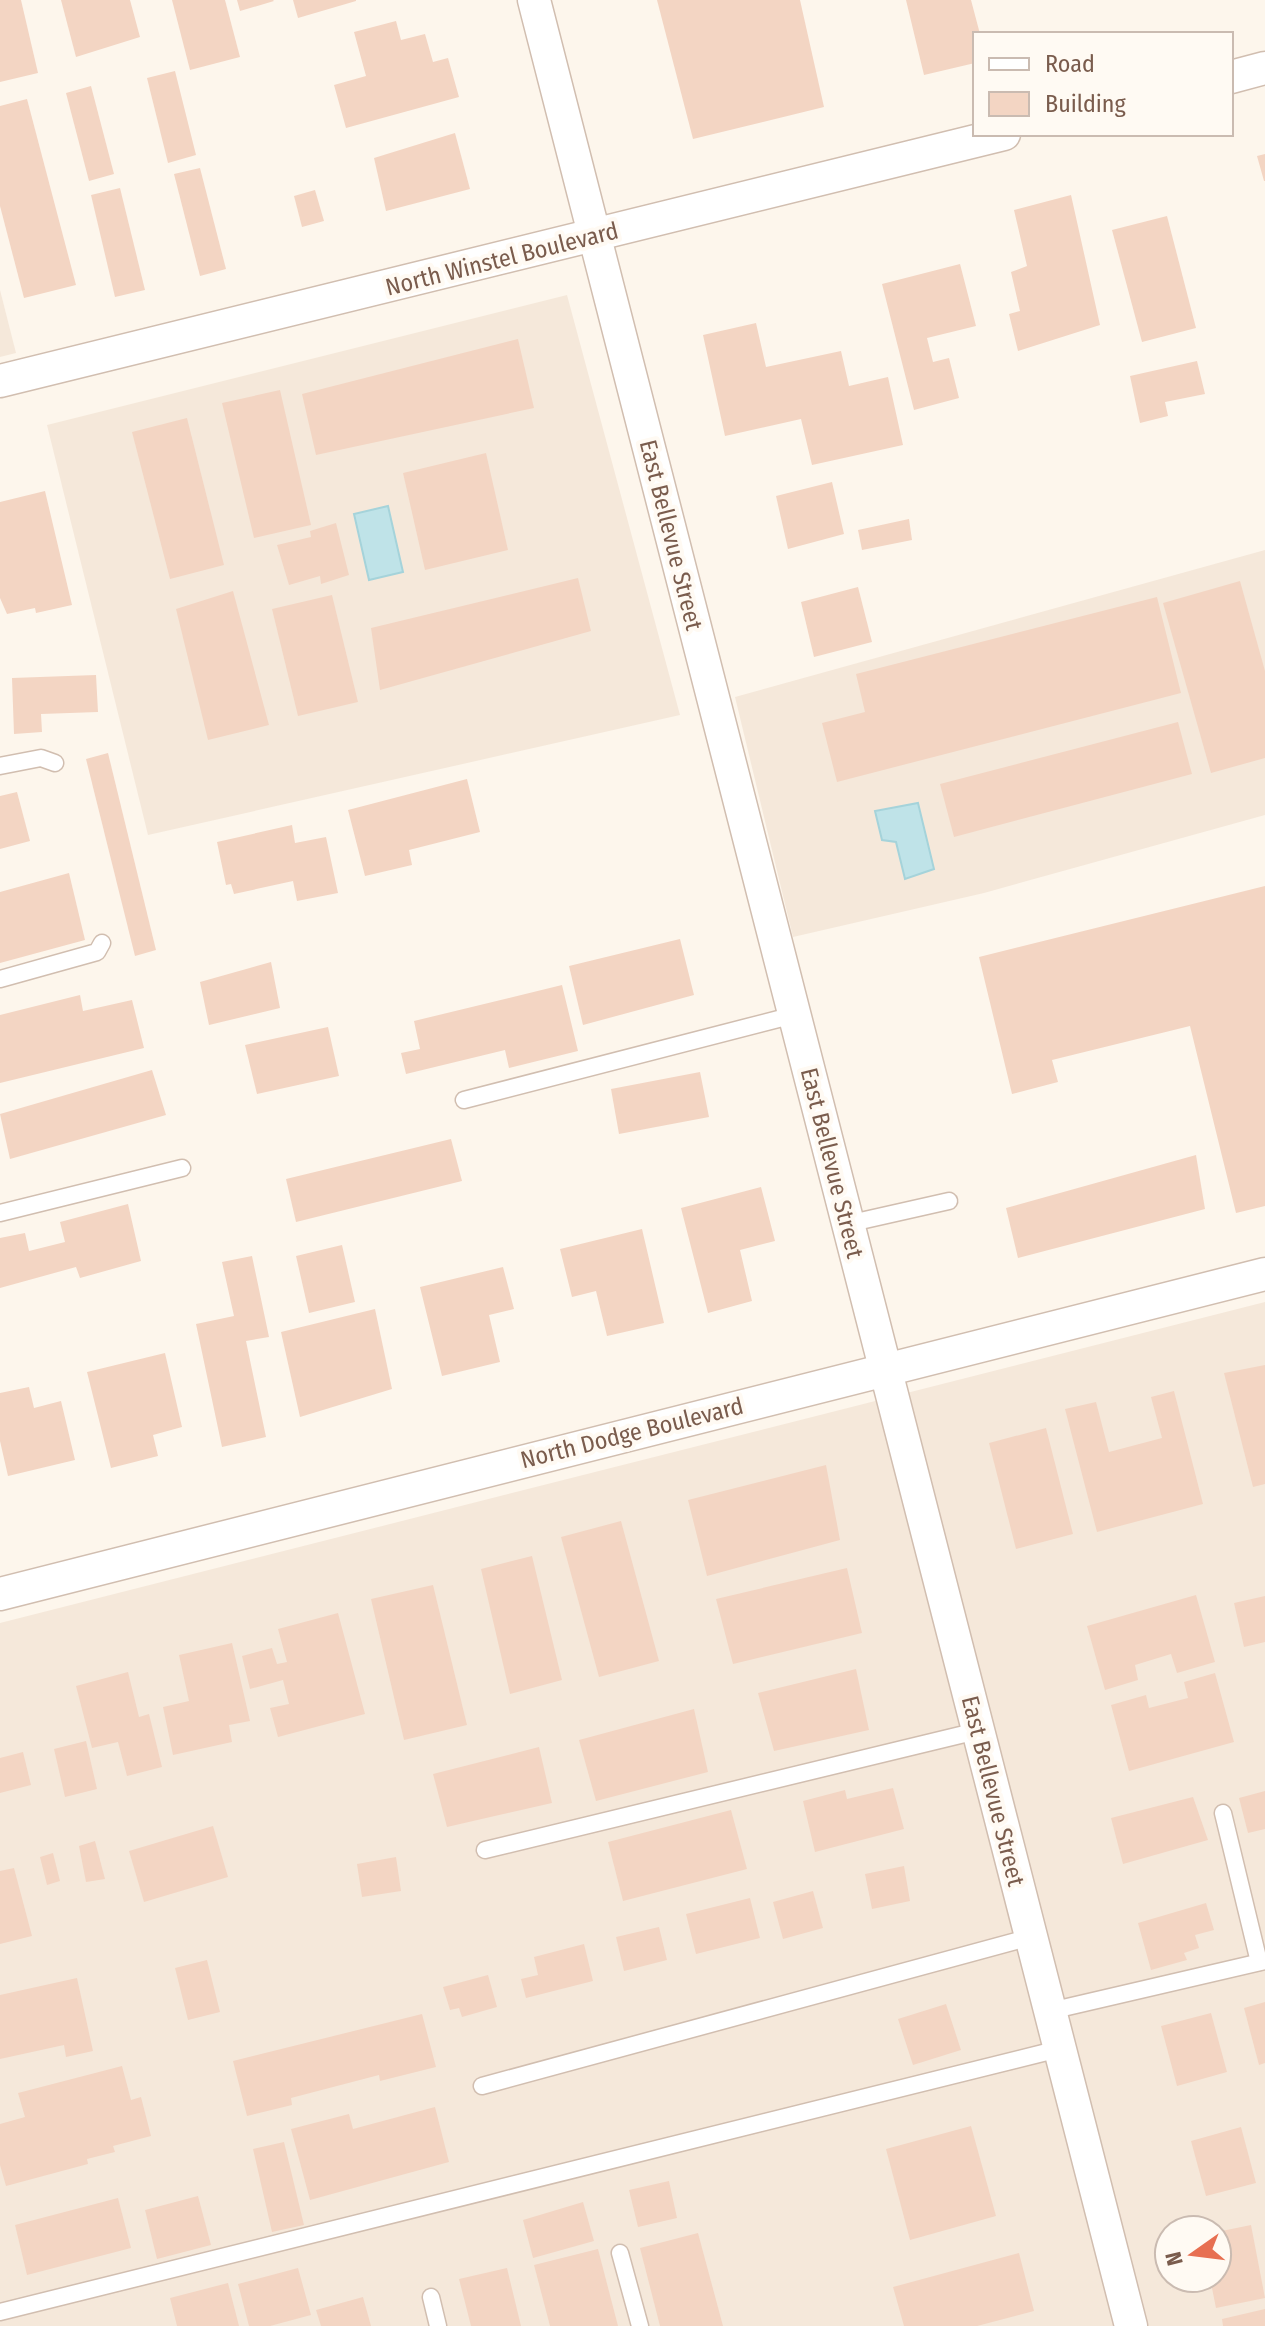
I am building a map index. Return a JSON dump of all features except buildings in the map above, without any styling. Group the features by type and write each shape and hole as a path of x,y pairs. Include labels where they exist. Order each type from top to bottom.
{"street":[{"name":"East Bellevue Street","path":"534,0 1131,2326"},
{"path":"1233,76 1265,68"},
{"name":"North Winstel Boulevard","path":"0,381 996,136"},
{"name":"North Dodge Boulevard","path":"0,1594 1265,1274"}],"lane":[{"path":"0,766 41,758 55,763"},
{"path":"0,979 97,952 102,943"},
{"path":"464,1100 794,1015"},
{"path":"0,1213 182,1168"},
{"path":"847,1224 949,1201"},
{"path":"485,1850 977,1731"},
{"path":"1050,2011 1262,1962 1223,1813"},
{"path":"482,2086 1031,1937"},
{"path":"0,2312 1059,2049"},
{"path":"620,2253 640,2326"},
{"path":"431,2297 438,2326"}],"shaded area":[{"path":"0,290 16,353 0,357"},
{"path":"567,295 680,715 148,835 47,425"},
{"path":"1265,550 1265,815 984,893 793,937 735,697"},
{"path":"1265,1302 1265,2326 0,2326 0,1623"}],"water":[{"path":"388,506 403,572 369,580 354,514"},
{"path":"918,803 934,869 905,879 896,842 882,840 875,811"}]}
